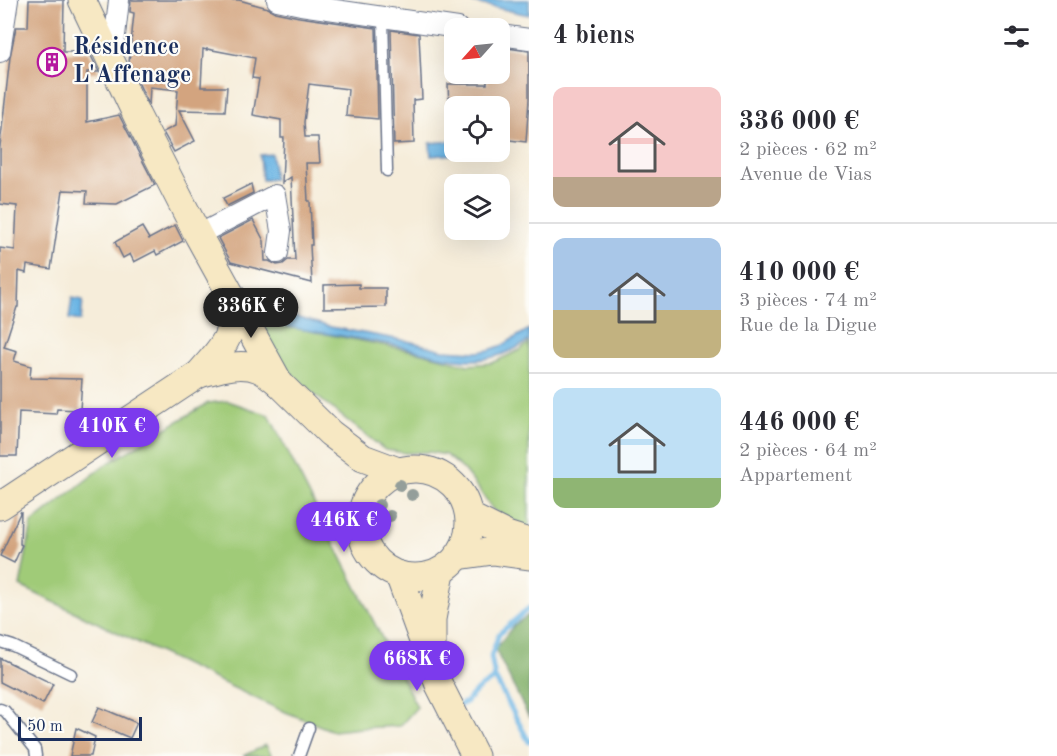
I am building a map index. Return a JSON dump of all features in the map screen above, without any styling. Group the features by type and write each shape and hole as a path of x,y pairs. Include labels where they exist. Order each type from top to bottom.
{"main road":[{"path":"82,0 137,116 198,235 280,384"},
{"path":"0,506 199,374 227,340 231,329 231,312 225,283"},
{"path":"199,374 232,365 261,369 280,384 330,433 363,458 398,471"},
{"path":"330,433 366,499"},
{"path":"431,665 432,619 450,564 464,545 468,534 469,516 463,498 456,488 435,473 411,469 398,471 378,483 366,499 361,516 361,531 374,559 385,569 399,575 422,577 450,564 494,551 529,556"},
{"path":"469,516 507,535 529,542"},
{"path":"399,575 446,701 475,756"}],"street":[{"path":"0,52 8,0"},
{"path":"112,63 119,0"},
{"path":"277,0 444,26"},
{"path":"510,36 529,39"},
{"path":"198,235 274,195 281,231 278,253"}],"lane":[{"path":"383,17 387,171"},
{"path":"0,642 71,674"},
{"path":"0,709 5,711 35,748 36,756"},
{"path":"299,756 309,728"}],"green space":[{"path":"255,320 418,352 468,365 492,363 520,350 529,343 529,529 493,510 463,469 446,455 385,450 315,395 282,365"},
{"path":"228,401 269,415 417,707 400,726 333,731 278,709 20,586 32,523 105,465 208,403"},
{"path":"529,615 529,718 495,649 514,625"},
{"path":"266,745 272,756 243,756"}],"water":[{"path":"461,0 529,0 529,15"},
{"path":"444,142 444,155 431,156 430,143"},
{"path":"272,154 274,179 262,180 260,155"},
{"path":"72,298 83,300 81,321 69,319"},
{"path":"254,305 331,327 443,350 477,352 489,350 503,345 529,329 529,341 509,352 488,358 453,359 393,345 258,321"}],"building":[{"path":"29,0 64,0 63,52 89,52 99,72 87,72 87,122 119,115 155,185 117,204 86,203 87,191 63,190 51,269 27,265 26,273 19,271 18,307 4,347 17,351 14,361 31,366 30,378 82,379 80,410 57,409 56,414 19,412 17,456 0,456 0,248 15,250 17,206 0,204 0,146 10,57 16,27 28,27"},
{"path":"131,0 239,0 299,17 376,28 378,119 346,116 348,89 309,84 304,122 305,137 318,137 320,163 306,163 308,201 310,201 312,283 231,262 218,238 253,220 264,241 265,261 277,265 288,260 295,260 291,177 282,183 284,138 281,138 281,120 253,115 259,79 252,78 255,58 203,49 201,87 227,87 225,111 179,110 195,141 174,152 163,132 175,126 178,90 150,87 149,105 129,63 134,13 130,12"},
{"path":"391,30 419,34 422,99 413,100 414,143 394,144"},
{"path":"510,48 529,51 526,142 510,140 510,96 449,96 448,84 510,84"},
{"path":"251,184 253,193 227,206 223,198"},
{"path":"175,225 183,241 157,255 155,251 134,262 130,254 123,258 115,242 142,227 149,239"},
{"path":"359,284 359,288 386,288 386,307 324,308 324,285"},
{"path":"21,511 20,544 22,545 14,563 0,556"},
{"path":"0,658 53,684 43,704 0,682"},
{"path":"99,707 137,723 130,738 92,722"},
{"path":"76,728 95,737 91,756 70,756"}],"waterway":[{"path":"529,608 499,634 491,656 495,678 529,742"},
{"path":"458,706 495,678"}],"place":[{"name":"Résidence L'Affenage","path":"52,62"}]}
